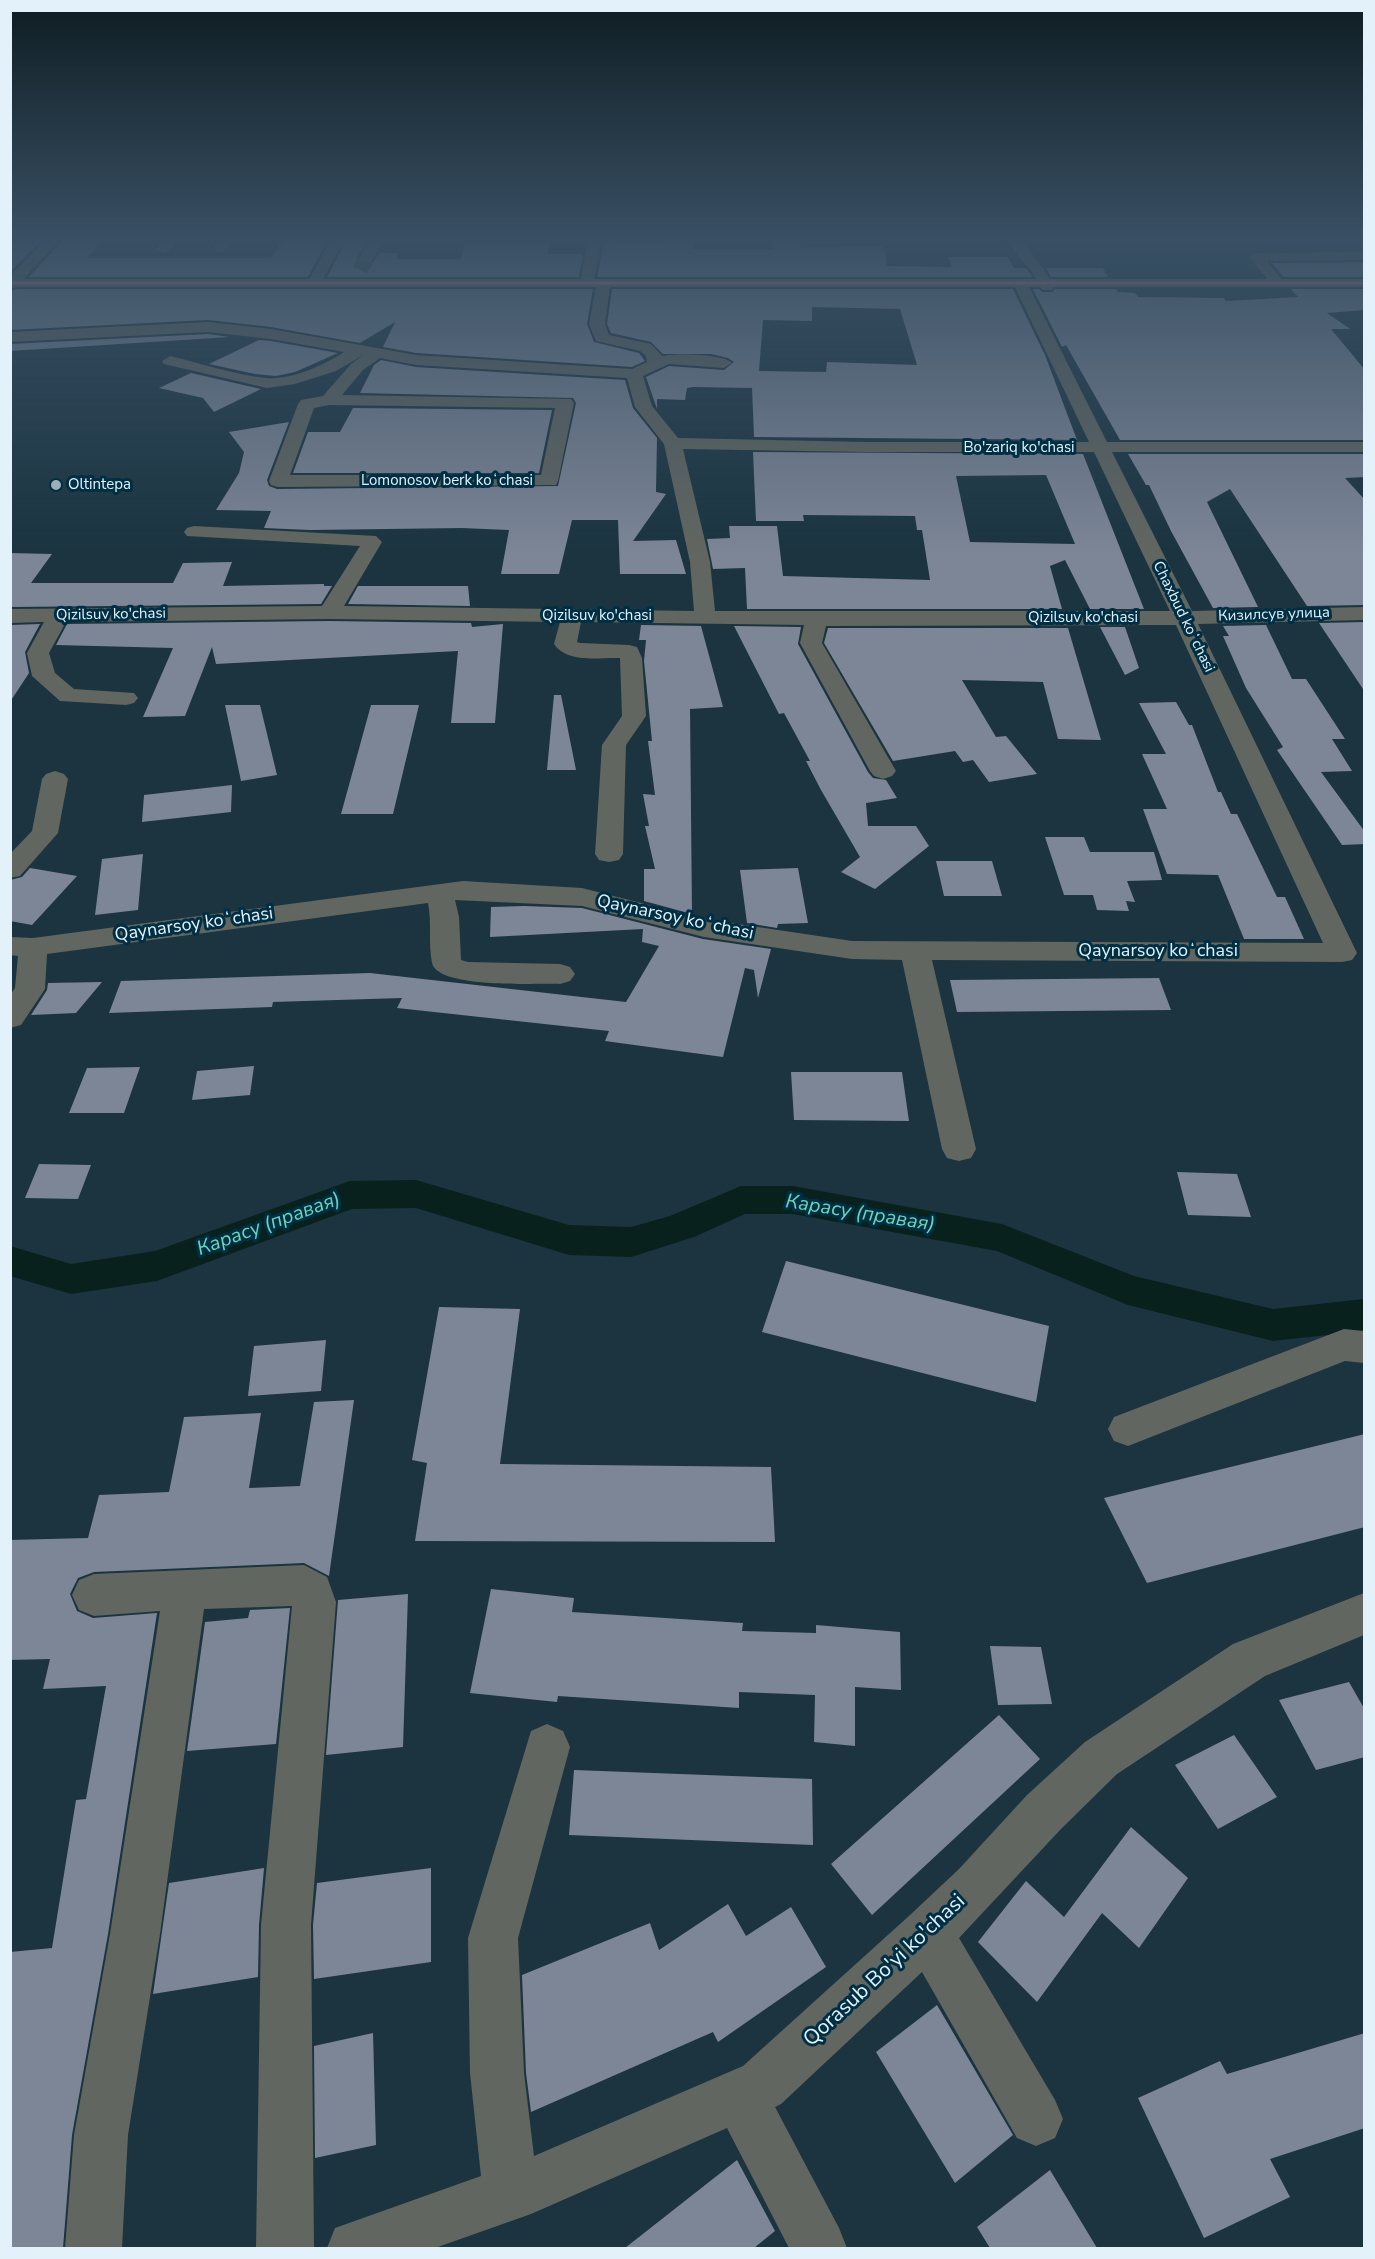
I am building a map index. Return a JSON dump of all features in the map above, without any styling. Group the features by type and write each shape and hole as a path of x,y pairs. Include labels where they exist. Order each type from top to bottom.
{"street":[{"path":"324,344 435,362 550,367 634,374 673,359 724,363"},
{"path":"633,344 645,347 654,354 655,365"},
{"name":"Chaxbud koʻchasi","path":"1050,344 1184,618 1342,953"},
{"path":"170,361 267,383 295,379 330,368 357,351"},
{"name":"Lomonosov berk koʻchasi","path":"329,400 565,403 549,481 278,481 307,404 329,400 357,367 376,354"},
{"path":"634,374 644,407 673,443 700,562 705,616"},
{"name":"Bo'zariq ko'chasi","path":"673,443 1100,448 1365,447"},
{"path":"194,532 369,540 372,542 328,612"},
{"name":"Qizilsuv ko'chasi","path":"10,616 328,612 816,619 1184,618"},
{"name":"Кизилсув улица","path":"1184,618 1365,613"},
{"path":"58,616 38,652 44,676 68,696 126,698"},
{"path":"572,616 565,644 570,649 620,650 629,652 631,658 634,716 614,745 609,854"},
{"path":"816,619 811,643 883,771"},
{"path":"10,870 45,833 56,779"},
{"name":"Qaynarsoy koʻchasi","path":"22,946 463,890 582,897 704,928 852,950 1342,953"},
{"path":"440,894 445,916 447,965 464,972 560,974"},
{"path":"10,1018 30,989 22,946"},
{"path":"915,951 959,1149"},
{"path":"1128,1429 1344,1345 1365,1347"},
{"path":"94,1595 304,1585 312,1591 314,1602 286,1925 285,2248"},
{"path":"93,2248 101,2135 135,1934 182,1608 188,1589"},
{"name":"Qorasub Bo'yi ko'chasi","path":"355,2248 511,2194 762,2085 928,1933 976,1886 1044,1812 1101,1758 1249,1660 1365,1614"},
{"path":"511,2194 497,2073 493,1938 547,1747"},
{"path":"928,1933 1036,2119"},
{"path":"739,2096 819,2248"}],"building":[{"path":"10,344 113,344 10,351"},
{"path":"250,344 290,344 338,353 295,372 276,376 209,364"},
{"path":"384,344 604,344 639,353 645,361 632,367 416,353 383,347"},
{"path":"653,344 761,344 759,371 826,372 827,362 917,365 911,344 1040,344 1077,440 754,437 752,388 687,388 685,400 657,399 657,409 646,377 669,366 724,370 734,362 728,358 711,354 663,354"},
{"path":"1061,344 1344,344 1365,370 1365,440 1120,440 1066,345 1062,347"},
{"path":"381,360 416,367 625,380 633,408 657,438 656,492 666,494 633,541 676,540 686,574 620,574 618,520 572,520 559,574 501,574 509,530 264,528 271,511 216,510 239,473 244,452 229,432 289,422 267,480 269,486 277,489 558,486 576,403 573,398 360,393 374,365"},
{"path":"191,373 261,389 214,412 203,398 159,388"},
{"path":"353,408 552,410 539,473 293,473 308,432 340,432"},
{"path":"753,452 1083,454 1144,609 1090,609 1065,560 1050,566 1062,609 747,609 745,568 713,569 707,539 730,538 729,526 777,526 783,576 930,580 922,530 917,530 915,516 803,515 804,521 756,521","holes":["1046,475 1075,544 970,542 956,476"]},
{"path":"1128,454 1365,454 1365,477 1345,478 1365,500 1365,605 1307,606 1230,489 1207,502 1258,607 1213,608 1149,485 1146,485"},
{"path":"10,553 52,554 31,583 173,583 183,563 232,562 223,586 324,584 324,586 332,586 321,604 10,607"},
{"path":"358,586 468,586 470,606 348,604"},
{"path":"329,621 471,623 472,627 503,624 495,723 451,723 458,651 216,664 212,647 185,716 143,717 173,648 56,645 67,624"},
{"path":"1365,622 1365,692 1319,623"},
{"path":"40,624 25,652 29,673 10,702 10,625"},
{"path":"641,625 701,626 723,707 690,709 692,914 644,901 644,869 655,869 645,826 649,826 643,794 655,795 648,741 652,741 644,661 646,640 639,640"},
{"path":"1266,625 1292,679 1306,679 1345,739 1332,739 1352,771 1321,772 1365,832 1365,844 1342,845 1277,750 1283,747 1246,688 1223,636 1229,636 1223,626"},
{"path":"734,626 801,627 798,644 868,772 873,778 886,780 897,798 866,803 868,826 916,826 929,846 875,889 841,872 860,857 821,790 806,761 810,761 784,713 779,714"},
{"path":"1100,627 1125,627 1139,668 1125,675"},
{"path":"828,628 1068,628 1101,740 1058,739 1043,682 962,680 996,737 1006,736 1037,774 989,782 973,760 963,762 955,751 893,761 824,643"},
{"path":"554,695 561,695 576,770 547,770"},
{"path":"1176,702 1189,725 1192,725 1218,792 1221,792 1231,814 1237,814 1277,897 1285,897 1304,939 1244,939 1218,875 1167,874 1143,809 1167,809 1142,754 1166,754 1139,703"},
{"path":"225,705 260,705 277,775 241,781"},
{"path":"371,705 419,705 393,814 341,814"},
{"path":"232,785 231,812 142,822 144,795"},
{"path":"1045,837 1084,837 1090,852 1154,852 1162,880 1127,881 1135,902 1126,901 1129,911 1097,910 1093,895 1064,895"},
{"path":"143,854 138,910 95,915 102,859"},
{"path":"936,861 992,861 1002,896 944,896"},
{"path":"30,868 77,876 32,925 10,921 10,880 22,877"},
{"path":"798,868 808,923 778,924 777,928 747,923 740,870"},
{"path":"491,907 582,908 703,939 771,949 758,998 754,970 745,968 723,1057 605,1041 609,1031 397,1008 402,998 273,1002 272,1007 109,1013 121,981 370,973 626,1002 659,946 642,942 643,929 490,937"},
{"path":"1159,978 1171,1010 957,1012 950,980"},
{"path":"102,982 76,1013 31,1015 47,990 48,983"},
{"path":"254,1066 250,1095 192,1100 197,1071"},
{"path":"140,1067 124,1113 69,1113 87,1068"},
{"path":"791,1072 902,1072 909,1121 794,1120"},
{"path":"39,1164 91,1165 78,1199 25,1198"},
{"path":"1177,1172 1237,1174 1251,1217 1188,1215"},
{"path":"786,1261 1049,1326 1036,1402 762,1332"},
{"path":"439,1307 520,1309 500,1464 771,1467 775,1542 415,1541 427,1463 412,1460"},
{"path":"326,1340 321,1391 248,1396 254,1346"},
{"path":"354,1400 329,1576 304,1563 94,1572 78,1578 70,1594 77,1611 93,1618 157,1613 108,1934 72,2135 63,2248 10,2248 10,1952 52,1948 76,1800 86,1799 106,1686 43,1689 50,1659 10,1660 10,1540 88,1538 99,1495 169,1492 184,1417 261,1413 249,1488 300,1486 314,1402"},
{"path":"1365,1434 1365,1527 1147,1583 1104,1498"},
{"path":"491,1589 574,1598 572,1612 743,1623 742,1631 816,1633 816,1625 900,1632 901,1690 855,1687 855,1746 814,1742 815,1695 739,1692 739,1708 558,1696 557,1702 470,1693"},
{"path":"408,1594 403,1747 326,1755 338,1600"},
{"path":"290,1608 276,1744 187,1751 205,1622 248,1618 250,1610"},
{"path":"990,1646 1041,1647 1052,1704 998,1705"},
{"path":"1349,1682 1365,1710 1365,1757 1316,1770 1279,1700"},
{"path":"999,1715 1040,1759 872,1915 831,1864"},
{"path":"1234,1735 1277,1797 1218,1829 1175,1765"},
{"path":"574,1770 812,1779 813,1845 569,1835"},
{"path":"1131,1827 1188,1878 1139,1948 1102,1913 1037,2002 978,1942 1026,1881 1064,1917"},
{"path":"264,1868 259,1925 258,1977 153,1994 169,1883"},
{"path":"431,1868 431,1962 314,1979 313,1925 317,1883"},
{"path":"728,1904 746,1936 791,1907 826,1967 718,2042 713,2032 531,2112 526,2073 522,1975 650,1923 659,1950"},
{"path":"937,2005 1013,2135 955,2183 876,2052"},
{"path":"373,2033 376,2145 315,2158 314,2046"},
{"path":"1365,2033 1365,2128 1270,2159 1290,2197 1204,2238 1138,2098 1220,2061 1227,2074"},
{"path":"737,2160 775,2231 754,2248 625,2248"},
{"path":"1050,2170 1097,2248 990,2248 977,2227"}],"waterway":[{"name":"Карасу (правая)","path":"10,1261 71,1279 157,1266 350,1195 416,1194 569,1240 631,1242 681,1227 741,1200 793,1200 1002,1238 1128,1290 1273,1325 1364,1315"}],"place":[{"name":"Oltintepa","path":"56,485"}]}
